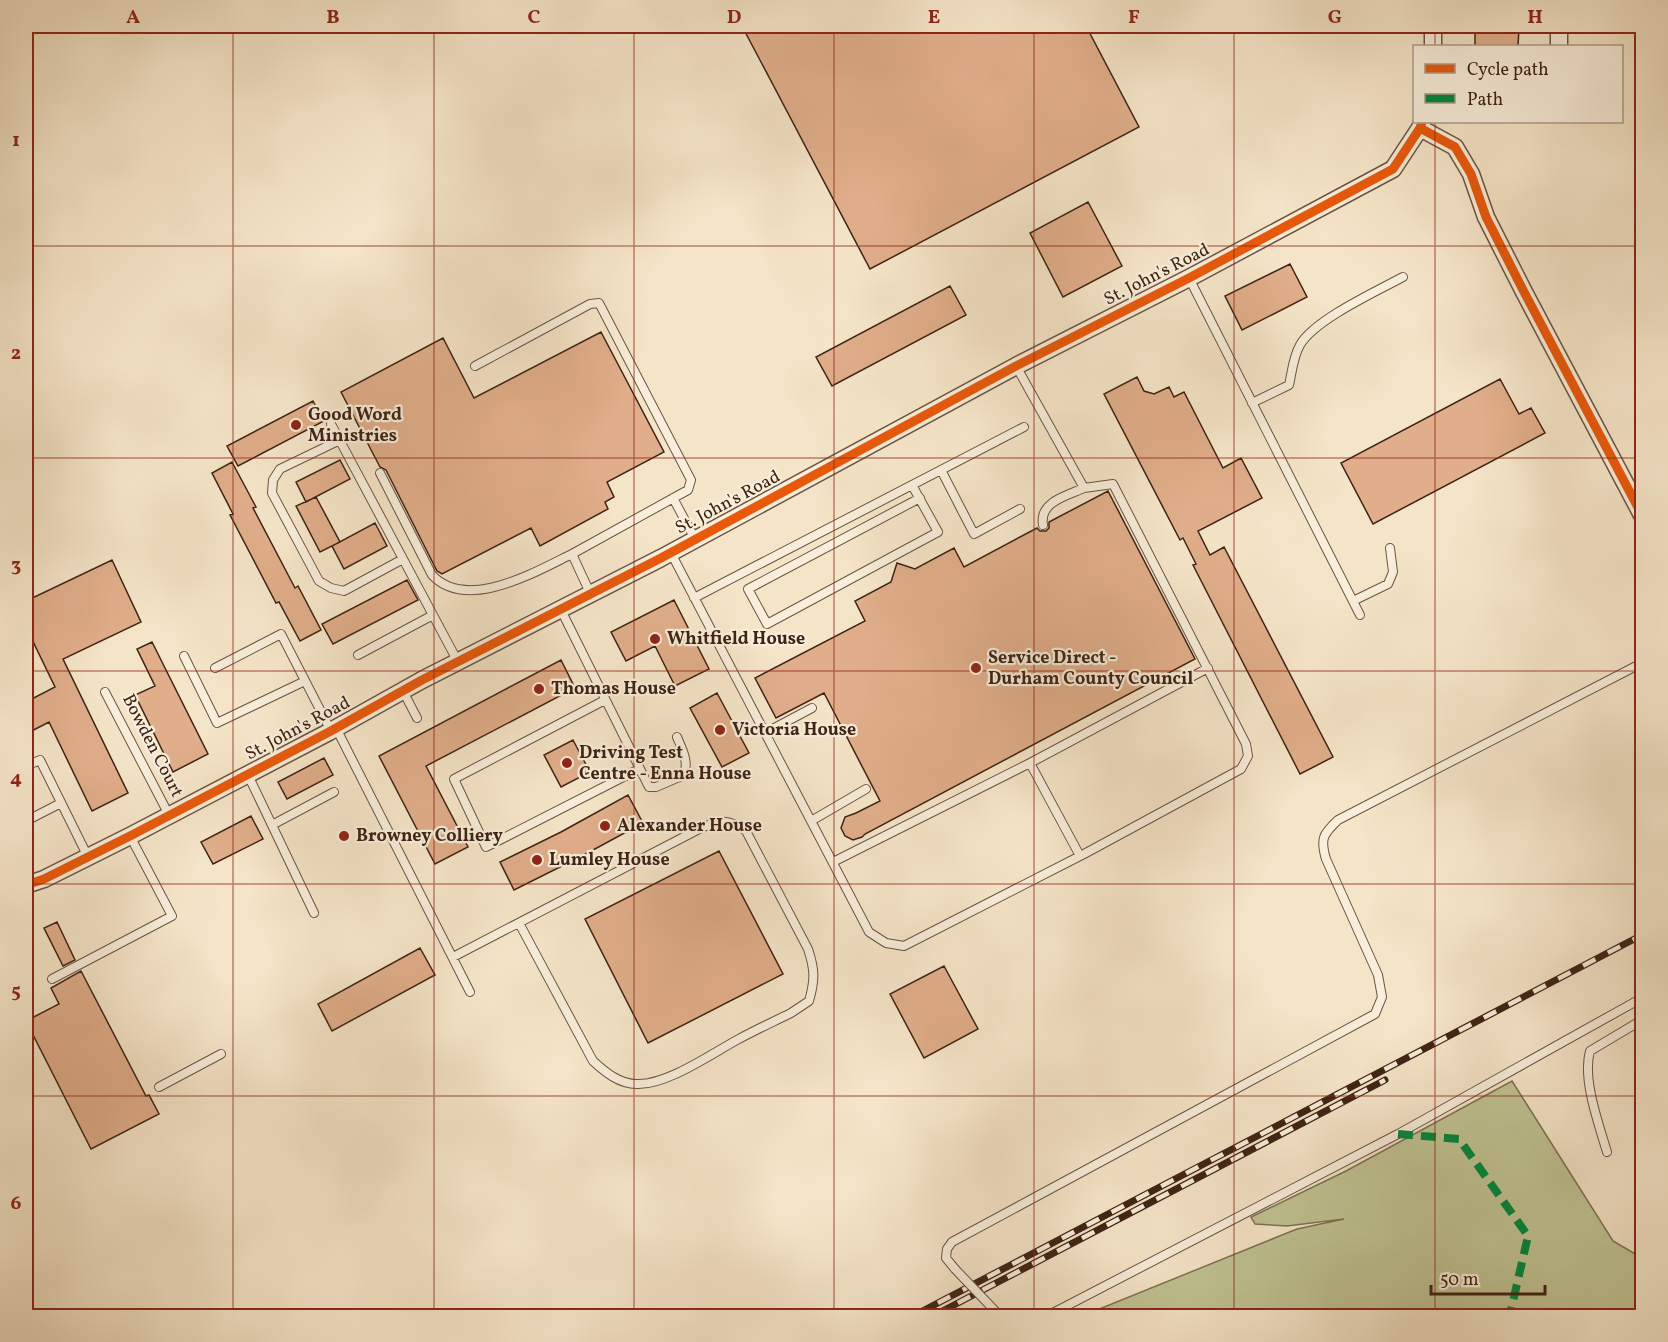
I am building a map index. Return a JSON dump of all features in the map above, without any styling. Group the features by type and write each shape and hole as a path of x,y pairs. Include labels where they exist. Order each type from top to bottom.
{"street":[{"path":"1433,26 1433,45"},
{"path":"1559,26 1559,45"},
{"path":"1421,125 1455,147 1471,174 1486,217 1522,290 1642,515"},
{"name":"St. John's Road","path":"26,885 44,879 130,836 334,730 458,662 671,553 1016,366 1189,278 1393,169 1421,125"}],"lane":[{"path":"1252,403 1289,385 1295,356 1301,343 1314,329 1356,302 1403,277"},
{"path":"1189,278 1360,615"},
{"path":"380,473 432,574 439,582 478,591 495,588 572,554 688,490 691,480 599,303 590,304 475,366"},
{"path":"1016,366 1084,488"},
{"path":"331,424 458,662"},
{"path":"694,598 1024,427"},
{"path":"340,440 280,469 273,480 272,493 319,581 331,588 344,591 403,559"},
{"path":"940,470 974,534 1020,509"},
{"path":"671,553 869,932 886,943 903,946 1080,856 1240,769 1248,756 1246,744 1113,483 1084,488 1045,507 1041,516 1043,525"},
{"path":"912,485 933,523 938,532 767,624 748,589 920,498"},
{"path":"673,498 695,539"},
{"path":"1353,601 1388,584 1393,573 1390,548"},
{"path":"572,554 591,595"},
{"path":"561,610 649,787 656,788 684,775 687,767 676,736"},
{"path":"358,655 433,615"},
{"path":"215,668 281,634 334,730 470,992"},
{"path":"184,656 217,723 305,681"},
{"path":"1000,1317 946,1258 947,1249 952,1242 1375,1014 1382,997 1378,975 1326,859 1322,846 1325,832 1338,820 1642,663"},
{"path":"832,862 1030,763 1208,668"},
{"path":"403,691 417,718"},
{"name":"Bowden Court","path":"105,692 169,815"},
{"path":"605,700 454,779 486,847 639,769"},
{"path":"765,733 812,708"},
{"path":"26,766 40,760 88,857"},
{"path":"1030,763 1080,856"},
{"path":"248,775 314,913"},
{"path":"811,821 866,789"},
{"path":"272,825 334,792"},
{"path":"26,820 61,803"},
{"path":"453,957 703,827 721,821 735,823 746,831 808,949 814,967 814,986 809,1002 675,1073 652,1082 637,1084 627,1082 608,1074 593,1061 519,923"},
{"path":"52,979 172,916 130,836"},
{"path":"1047,1317 1061,1313 1398,1134 1642,998"},
{"path":"1607,1152 1590,1086 1588,1058 1590,1051 1642,1020"},
{"path":"159,1087 220,1054"}],"green space":[{"path":"1512,1081 1613,1241 1642,1258 1642,1316 1082,1316 1297,1229 1344,1219 1287,1226 1255,1224 1251,1217 1346,1171"}],"building":[{"path":"742,26 1086,26 1139,127 870,269"},
{"path":"1475,27 1519,28 1518,45 1475,45"},
{"path":"1088,202 1122,266 1063,297 1030,233"},
{"path":"1290,264 1307,297 1242,330 1225,296"},
{"path":"950,286 966,315 832,386 816,357"},
{"path":"601,332 664,452 607,482 614,497 605,502 608,509 540,546 531,528 442,574 437,571 386,470 380,467 341,392 443,338 474,398"},
{"path":"1137,377 1144,391 1154,394 1169,387 1174,397 1184,392 1223,468 1241,458 1262,498 1198,531 1210,555 1224,547 1333,757 1300,774 1193,565 1196,564 1183,538 1180,540 1104,394"},
{"path":"1500,379 1519,414 1531,408 1545,433 1373,524 1341,463"},
{"path":"313,401 324,421 238,466 227,446"},
{"path":"340,460 350,479 306,502 296,482"},
{"path":"232,462 295,588 298,586 321,630 300,641 279,602 276,603 230,515 233,514 212,473"},
{"name":"Service Direct - Durham County Council","path":"1108,491 1195,659 862,837 853,840 845,836 841,828 845,817 880,801 824,693 776,718 755,678 865,621 855,601 891,582 897,563 915,569 954,548 964,567 1037,528 1040,531 1046,531 1049,528 1049,522"},
{"path":"316,497 340,542 320,552 296,506"},
{"path":"375,523 387,546 344,569 332,546"},
{"path":"112,560 141,622 63,659 128,793 92,811 49,722 26,734 26,702 55,687 26,627 26,601"},
{"path":"407,580 418,600 333,644 322,624"},
{"name":"Whitfield House","path":"674,600 709,669 675,686 655,646 626,661 611,632"},
{"path":"152,642 208,754 173,772 135,695 155,686 137,649"},
{"path":"561,660 575,688 426,766 468,847 435,864 379,756"},
{"name":"Victoria House","path":"717,693 749,753 722,767 690,708"},
{"name":"Driving Test Centre - Enna House","path":"573,740 590,772 561,787 544,755"},
{"path":"324,758 333,775 287,799 278,782"},
{"path":"628,795 643,823 514,890 500,862"},
{"path":"251,816 263,839 213,864 201,842"},
{"path":"719,851 783,974 648,1043 585,919"},
{"path":"57,922 75,960 63,966 44,928"},
{"path":"420,948 435,975 332,1031 318,1004"},
{"path":"944,966 978,1029 924,1058 890,994"},
{"path":"81,971 146,1096 149,1095 159,1114 91,1149 26,1021 59,1004 51,988"}],"railway":[{"path":"913,1316 1642,935"},
{"path":"933,1316 1385,1080"}],"marked path":[{"path":"1398,1134 1459,1139 1528,1236 1511,1310 1514,1316"}],"cycle path":[{"path":"26,885 44,879 130,836 329,732 422,680 661,558 1016,366 1189,278 1393,169 1422,123"},
{"path":"1420,128 1455,147 1471,174 1486,217 1642,515"}],"place":[{"name":"Good Word Ministries","path":"296,425"},
{"name":"Whitfield House","path":"655,639"},
{"name":"Service Direct - Durham County Council","path":"976,668"},
{"name":"Thomas House","path":"539,689"},
{"name":"Victoria House","path":"720,730"},
{"name":"Driving Test Centre - Enna House","path":"567,763"},
{"name":"Alexander House","path":"605,826"},
{"name":"Browney Colliery","path":"344,836"},
{"name":"Lumley House","path":"537,860"}]}
